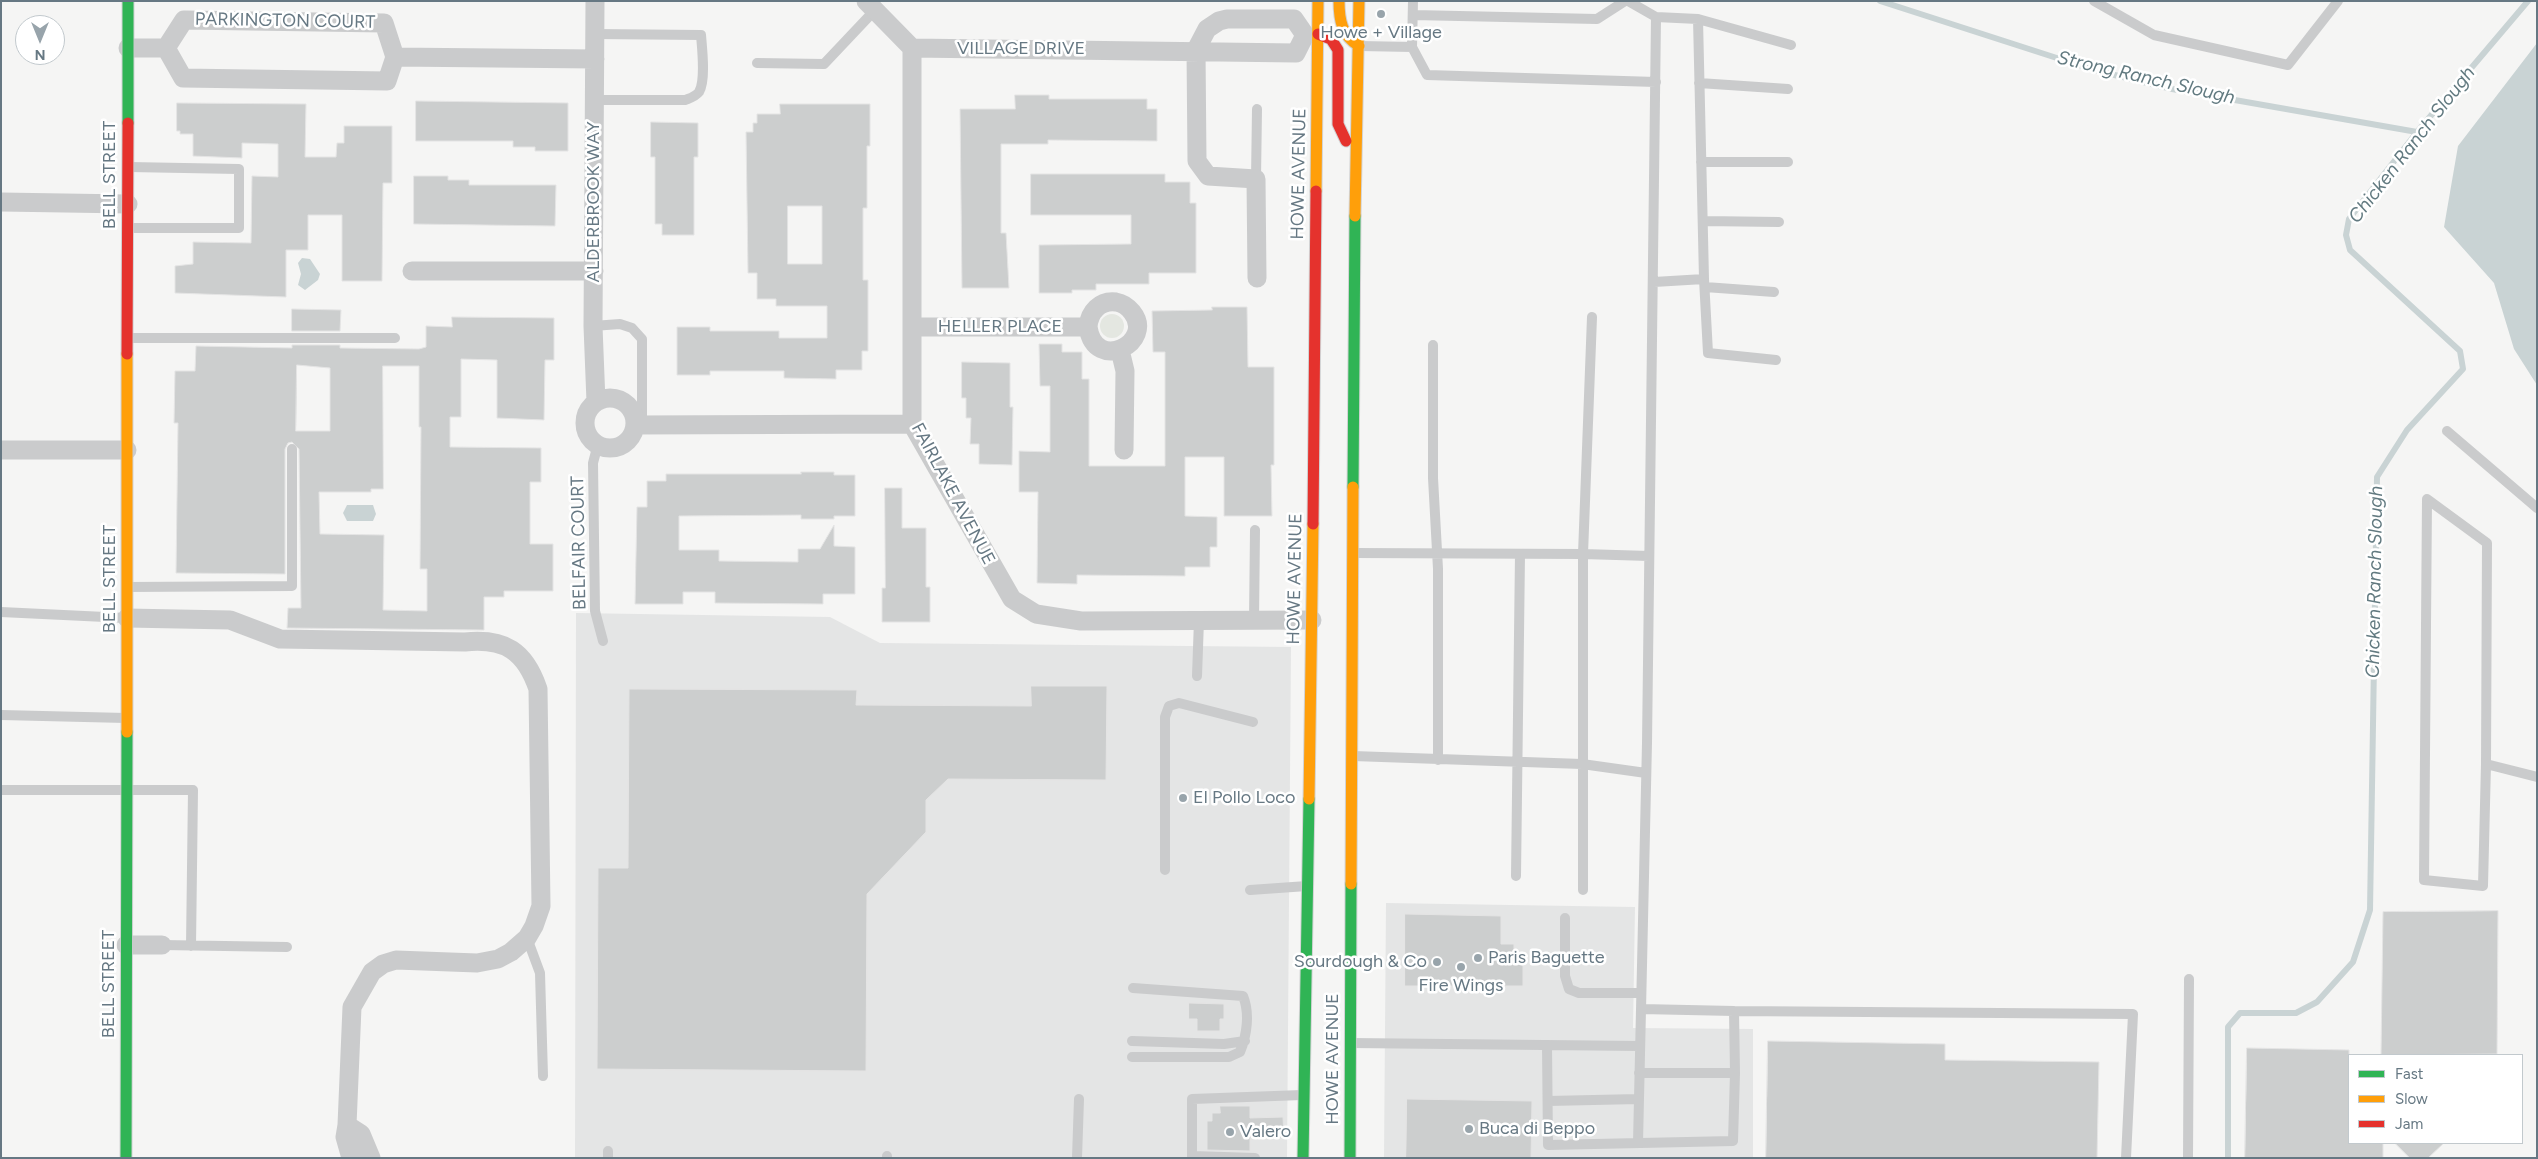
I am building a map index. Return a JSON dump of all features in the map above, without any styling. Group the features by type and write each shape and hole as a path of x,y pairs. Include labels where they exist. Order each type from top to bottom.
{"main road":[{"name":"BELL STREET","path":"126,1158 128,1"},
{"name":"HOWE AVENUE","path":"1303,1158 1308,886 1317,626 1311,35 1318,1"},
{"path":"1340,1 1339,19 1343,29 1350,42 1359,46"},
{"name":"HOWE AVENUE","path":"1350,1158 1355,158 1359,1"},
{"path":"1311,35 1330,38 1336,42 1338,50 1338,124 1355,158"},
{"path":"1340,742 1352,756"}],"street":[{"name":"ALDERBROOK WAY","path":"595,1 593,326 596,402 586,416 585,424 591,439 598,444"},
{"path":"871,6 912,48"},
{"path":"1257,278 1256,179 1208,176 1197,161 1196,50 1207,28 1219,20 1294,19 1311,35"},
{"name":"PARKINGTON COURT","path":"166,48 184,20 384,22 396,57"},
{"name":"VILLAGE DRIVE","path":"912,48 1196,50 1296,53 1311,35"},
{"path":"128,48 166,48 182,78 387,81 396,57 595,59"},
{"name":"FAIRLAKE AVENUE","path":"912,48 912,424 1012,599 1036,614 1081,621 1254,620 1317,626"},
{"path":"1,202 128,204"},
{"path":"412,271 594,271"},
{"name":"HELLER PLACE","path":"1113,302 1125,305 1135,316 1137,329 1132,341 1120,350 1105,350 1098,347 1089,334 1088,327 1090,315 1099,305 1113,302"},
{"name":"HELLER PLACE","path":"913,327 1088,327"},
{"path":"1120,350 1125,371 1124,450"},
{"path":"596,402 611,397 626,403 639,424"},
{"path":"639,424 912,424"},
{"path":"598,444 606,447 622,445 634,433 639,424"},
{"path":"1,450 127,450"},
{"path":"127,618 230,620 280,639 465,642 484,640 509,648 524,660 532,670 538,689 541,906 534,926 527,938 511,952 491,960 468,963 396,960 383,964 372,972 352,1006 345,1137 351,1158"},
{"path":"126,945 162,945"},
{"path":"347,1125 361,1134 366,1140 372,1158"}],"lane":[{"path":"1414,1 1412,47 1427,75 1656,82"},
{"path":"1413,15 1597,19 1626,1 1656,17 1698,19 1791,45"},
{"path":"2094,1 2154,35 2288,65 2338,1"},
{"path":"757,63 824,64 871,6"},
{"path":"1638,1143 1650,556 1656,17"},
{"path":"1698,19 1704,283 1708,353 1776,360"},
{"path":"595,34 701,35 702,82 700,90 695,96 685,100 595,100"},
{"path":"1359,46 1412,47"},
{"path":"1699,83 1788,89"},
{"path":"1256,179 1257,109"},
{"path":"1701,162 1788,162"},
{"path":"128,168 239,169 239,228 128,228"},
{"path":"1703,221 1778,222"},
{"path":"1654,282 1704,283 1774,292"},
{"path":"1583,890 1583,554 1592,317"},
{"path":"593,326 620,324 632,328 642,339 639,424"},
{"path":"128,338 396,338"},
{"path":"1433,345 1438,760"},
{"path":"2448,431 2537,508"},
{"name":"BELFAIR COURT","path":"598,444 593,463 595,612 603,641"},
{"path":"127,587 292,586 292,449"},
{"path":"2427,499 2487,543 2486,764 2483,886 2424,880 2427,499"},
{"path":"1254,620 1255,530"},
{"path":"1353,553 1650,556"},
{"path":"1516,876 1520,554"},
{"path":"1,612 127,618"},
{"path":"1197,676 1199,620"},
{"path":"1165,870 1165,717 1169,706 1180,704 1253,722"},
{"path":"1,714 127,718"},
{"path":"1352,756 1582,764 1646,773"},
{"path":"2486,764 2537,777"},
{"path":"1,790 193,790 191,946"},
{"path":"1250,890 1308,886"},
{"path":"1565,918 1565,976 1569,989 1579,993 1641,993"},
{"path":"527,938 540,973 543,1076"},
{"path":"162,945 287,947"},
{"path":"2188,1158 2189,979"},
{"path":"1132,1057 1229,1058 1240,1052 1245,1041 1248,1007 1243,996 1134,988"},
{"path":"1641,1010 2133,1014 2126,1158"},
{"path":"1547,1045 1548,1145 1733,1141 1734,1012"},
{"path":"1132,1041 1224,1044 1245,1041"},
{"path":"1351,1043 1640,1046"},
{"path":"1639,1073 1735,1073"},
{"path":"1255,1158 1192,1157 1192,1099 1304,1094"},
{"path":"1077,1158 1079,1100"},
{"path":"1548,1101 1639,1100"}],"shaded area":[{"path":"2537,43 2537,385 2514,349 2494,283 2444,227 2458,146"},
{"path":"302,258 310,259 320,274 318,280 305,290 298,285 301,274 298,263"},
{"path":"1107,314 1117,314 1124,321 1124,331 1117,338 1107,338 1100,331 1100,321"},
{"path":"347,505 373,505 376,514 373,521 347,521 343,513"},
{"path":"576,613 830,617 880,643 1291,647 1287,1158 575,1158"},
{"path":"1386,903 1635,907 1633,1028 1753,1029 1753,1158 1384,1158"}],"building":[{"path":"1015,95 1049,95 1049,99 1147,99 1147,109 1157,109 1157,141 1048,140 1048,144 1001,144 1001,233 1006,233 1009,288 962,288 960,109 1015,109"},
{"path":"416,101 568,103 568,151 535,151 535,147 513,147 513,141 416,141"},
{"path":"177,103 306,104 305,157 336,157 337,143 344,143 344,126 392,126 392,183 383,183 382,281 342,281 342,215 308,215 308,250 286,250 286,297 175,293 175,266 193,264 193,242 251,243 252,176 278,177 278,144 242,143 242,158 193,156 193,134 180,134 180,131 177,131"},
{"path":"780,104 870,104 870,146 867,146 867,208 863,208 863,280 868,280 868,351 862,351 862,370 836,370 836,379 784,378 784,371 710,371 710,375 677,375 677,327 710,327 710,331 779,331 779,338 827,338 827,306 776,306 776,299 757,299 757,273 748,273 746,132 753,132 753,123 757,123 757,114 780,114","holes":["788,206 822,206 822,264 788,264"]},
{"path":"651,122 698,123 698,157 694,157 694,235 662,235 662,224 655,224 655,157 651,157"},
{"path":"1031,174 1165,174 1165,182 1190,182 1190,203 1196,203 1196,273 1149,273 1149,284 1096,284 1096,290 1072,290 1072,293 1039,293 1039,245 1131,244 1131,215 1031,215"},
{"path":"414,176 448,176 448,180 469,180 469,185 556,185 555,226 414,224"},
{"path":"1212,307 1247,307 1248,367 1274,367 1274,465 1271,465 1272,516 1224,516 1224,457 1185,457 1185,516 1217,517 1217,547 1210,547 1210,567 1185,567 1185,576 1077,575 1077,584 1037,583 1038,492 1019,492 1019,451 1050,452 1050,386 1040,386 1039,344 1062,344 1062,352 1082,352 1082,379 1089,379 1089,466 1165,466 1165,352 1153,352 1152,311 1212,310"},
{"path":"292,309 341,310 340,331 292,331"},
{"path":"452,317 554,318 554,360 545,360 544,420 497,418 497,360 461,359 461,417 450,417 450,447 541,448 541,482 530,482 530,544 553,544 553,591 504,591 504,597 484,597 484,630 287,628 288,608 301,608 299,449 292,442 288,443 285,449 285,574 176,573 178,423 174,423 175,371 195,371 196,346 292,348 292,345 340,345 340,348 419,349 426,347 426,326 452,327","holes":["297,365 330,368 330,431 296,431","383,366 419,366 419,427 421,427 420,569 427,569 427,611 383,610 384,535 320,534 319,492 371,492 371,489 383,489"]},
{"path":"962,362 1010,363 1010,407 1013,407 1012,465 979,464 979,444 970,444 971,418 966,418 966,398 962,398"},
{"path":"801,472 834,472 834,475 855,475 855,516 834,516 834,519 801,519 801,515 679,516 679,550 719,550 719,561 798,562 798,549 820,549 834,525 834,546 855,547 855,594 823,594 823,604 715,603 715,592 683,592 683,604 635,604 637,507 647,507 647,481 666,481 666,474 801,474"},
{"path":"885,488 902,488 902,528 926,528 926,587 930,587 930,622 882,622 882,588 885,588"},
{"path":"1031,686 1107,686 1106,780 948,779 926,800 926,832 867,894 866,1071 597,1069 598,868 628,868 629,689 857,690 856,705 1031,706"},
{"path":"2498,911 2497,1054 2381,1054 2383,912"},
{"path":"1405,914 1501,916 1501,944 1514,944 1514,952 1517,952 1517,964 1523,964 1523,986 1405,986"},
{"path":"1189,1003 1224,1004 1224,1019 1220,1019 1220,1031 1197,1031 1197,1019 1189,1019"},
{"path":"1768,1041 1945,1044 1945,1060 2099,1062 2097,1158 1766,1158"},
{"path":"2247,1048 2349,1050 2348,1144 2383,1144 2383,1158 2245,1158"},
{"name":"Buca di Beppo","path":"1407,1099 1532,1101 1531,1158 1406,1158"},
{"path":"1220,1106 1250,1106 1250,1118 1283,1117 1284,1138 1250,1138 1250,1151 1207,1150 1207,1121 1212,1121 1212,1113 1220,1113"},
{"path":"2396,1144 2443,1144 2428,1158 2410,1158"}],"waterway":[{"name":"Strong Ranch Slough","path":"1880,1 2094,70 2172,89 2417,132"},
{"name":"Chicken Ranch Slough","path":"2228,1158 2228,1027 2240,1013 2296,1013 2317,1002 2353,962 2370,910 2377,477 2407,430 2463,369 2460,351 2350,250 2346,235 2349,219 2417,132 2528,1"}],"traffic: fast":[{"path":"128,1 128,123"},
{"path":"1353,487 1355,216"},
{"path":"126,1158 127,732"},
{"path":"1303,1158 1309,799"},
{"path":"1350,1158 1351,884"}],"traffic: slow":[{"path":"1316,191 1318,1"},
{"path":"1339,1 1340,15 1345,32 1359,46"},
{"path":"1355,216 1359,1"},
{"path":"127,354 127,732"},
{"path":"1351,884 1353,487"},
{"path":"1309,799 1313,524"}],"traffic: jam":[{"path":"1318,34 1331,39 1338,50 1338,124 1346,141"},
{"path":"127,354 128,123"},
{"path":"1313,524 1316,191"}],"place":[{"name":"Howe + Village","path":"1381,14"},
{"name":"El Pollo Loco","path":"1183,798"},
{"name":"Paris Baguette","path":"1478,958"},
{"name":"Sourdough & Co","path":"1437,962"},
{"name":"Fire Wings","path":"1461,967"},
{"name":"Buca di Beppo","path":"1469,1129"},
{"name":"Valero","path":"1230,1132"}]}
